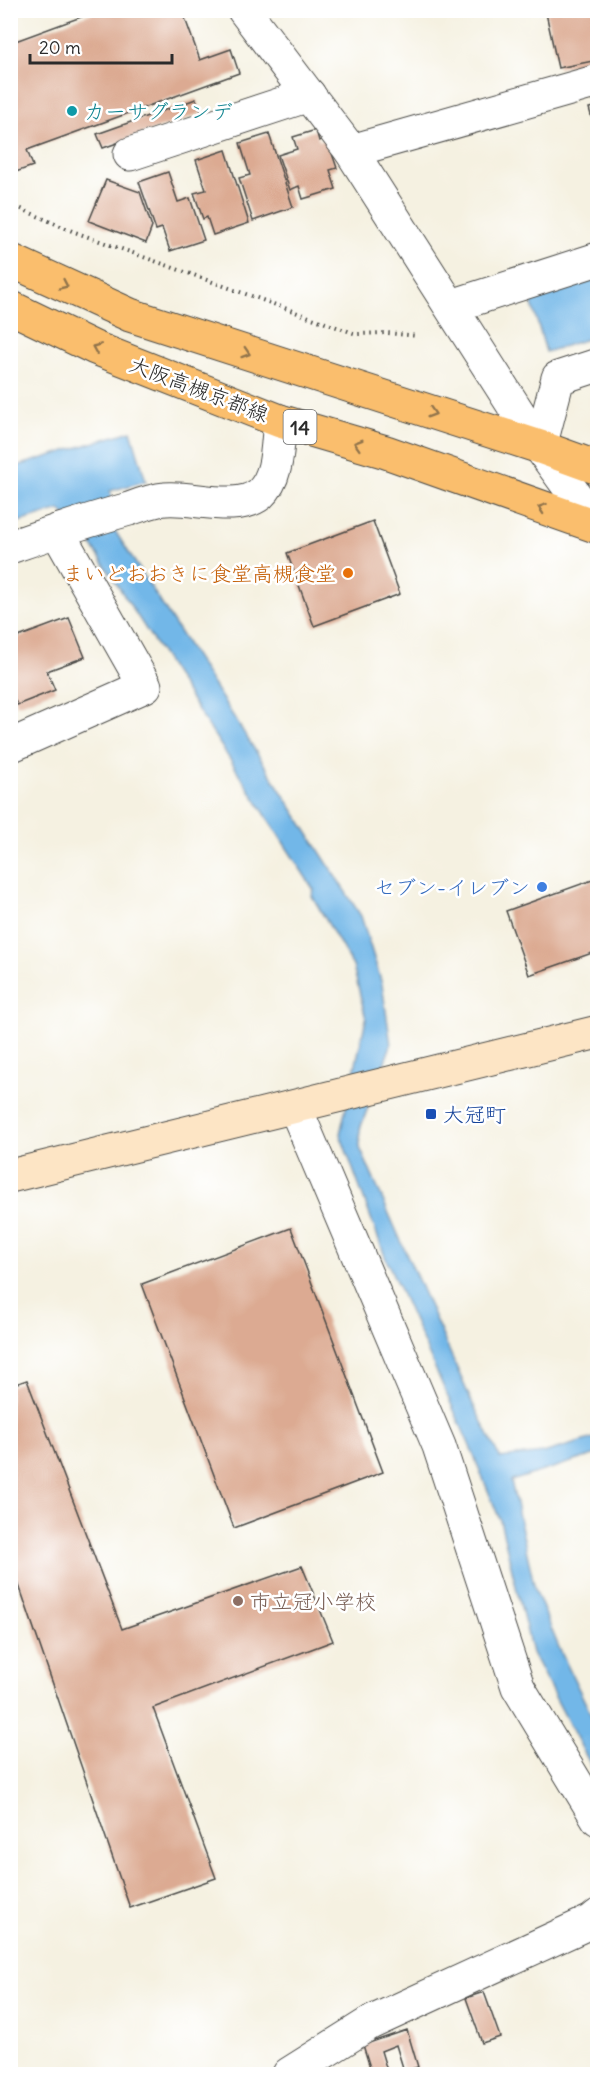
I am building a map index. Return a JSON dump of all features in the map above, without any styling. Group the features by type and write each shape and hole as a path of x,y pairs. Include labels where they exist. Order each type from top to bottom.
{"main road":[{"path":"10,260 130,315 540,447 597,468"},
{"name":"大阪高槻京都線","path":"10,307 95,348 280,421 386,452 597,527"}],"street":[{"path":"244,10 351,151 540,447 597,527"},
{"path":"351,151 597,81"},
{"path":"130,154 309,95"},
{"path":"452,306 597,259"},
{"path":"540,447 558,378 597,365"},
{"path":"10,547 164,499 232,503 251,500 260,494 271,478 280,421"},
{"path":"10,746 146,686 62,529"},
{"path":"10,1176 597,1032"},
{"path":"295,1107 439,1446 518,1687 597,1819"},
{"path":"289,2074 370,2023 592,1921 597,1916"}],"path":[{"path":"10,204 72,231 356,334 414,335"}],"water":[{"path":"597,275 597,336 546,352 530,297"},
{"path":"131,431 146,481 110,491 115,531 361,916 382,984 391,1045 360,1129 360,1148 470,1398 500,1458 543,1453 597,1437 597,1454 511,1481 535,1589 560,1650 597,1727 597,1777 532,1653 500,1520 469,1444 386,1259 340,1134 366,1019 353,966 312,896 314,890 91,544 60,510 11,524 11,468"}],"building":[{"name":"カーサグランデ","path":"100,10 182,10 200,60 231,49 239,73 27,150 33,166 10,174 10,43"},
{"path":"561,10 598,10 598,40 594,41 598,60 558,68 546,13"},
{"path":"196,99 202,113 103,148 97,134"},
{"path":"598,106 598,137 597,137 589,108"},
{"path":"316,130 319,141 325,139 329,145 337,168 330,170 336,189 303,199 299,186 290,190 278,155 297,149 293,137"},
{"path":"269,134 293,207 253,221 239,178 250,175 240,143"},
{"path":"226,150 249,223 213,235 207,217 203,219 194,193 206,190 196,160"},
{"path":"168,172 178,202 190,198 204,240 170,251 162,228 156,230 139,182"},
{"path":"106,180 140,192 152,227 146,243 89,221"},
{"path":"373,521 400,594 314,626 287,553"},
{"path":"69,618 85,657 47,671 55,690 17,705 10,689 10,640"},
{"path":"598,878 598,951 529,975 506,911"},
{"path":"291,1228 383,1472 234,1528 142,1284"},
{"name":"市立冠小学校","path":"27,1380 122,1629 302,1566 333,1641 153,1708 216,1878 130,1908 10,1559 10,1386"},
{"path":"484,1992 500,2037 482,2043 466,1998"},
{"path":"407,2030 418,2067 404,2071 396,2045 381,2051 388,2074 372,2074 363,2045"}],"place":[{"name":"カーサグランデ","path":"72,111"},
{"name":"まいどおおきに食堂高槻食堂","path":"348,573"},
{"name":"セブン-イレブン","path":"542,887"},
{"name":"大冠町","path":"431,1114"},
{"name":"市立冠小学校","path":"238,1601"}]}
